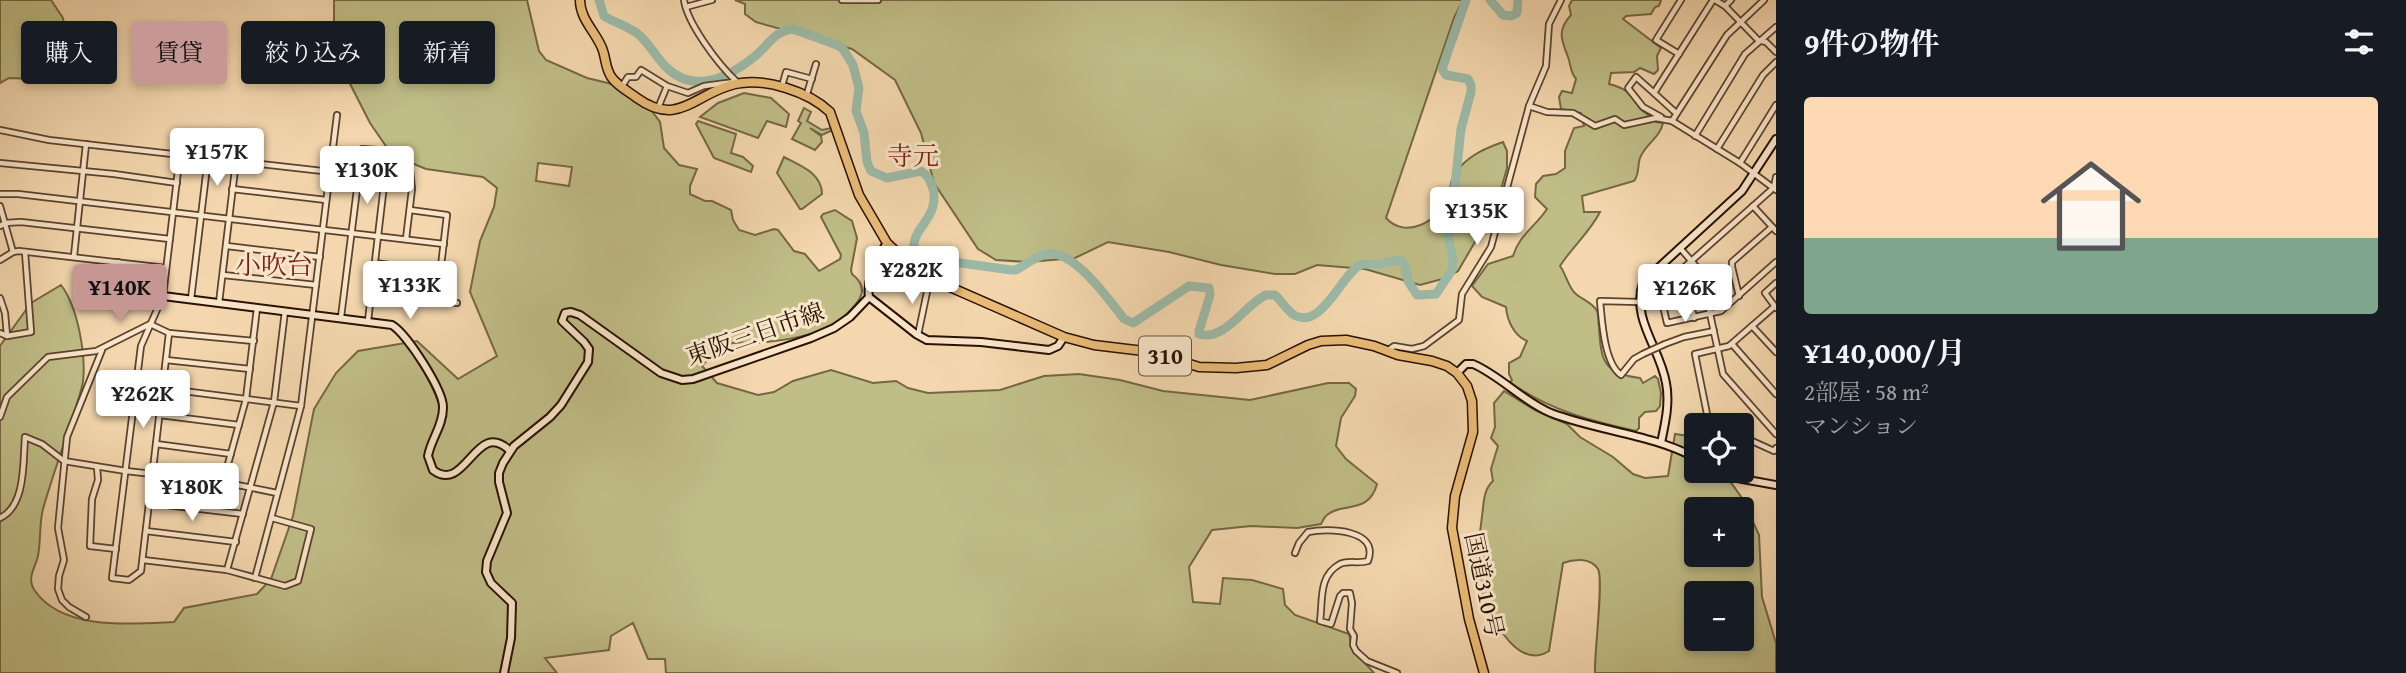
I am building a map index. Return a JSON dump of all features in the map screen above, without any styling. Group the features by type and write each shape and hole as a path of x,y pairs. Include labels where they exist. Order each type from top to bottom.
{"highway":[{"path":"580,0 582,13 603,50 610,75 622,87 658,110"},
{"name":"310","path":"658,110 670,110 686,105 735,80 782,88 821,103 830,112 859,195 887,243 927,277 1065,337 1094,345 1152,352 1199,367 1236,368 1267,365 1321,341 1353,341 1398,355 1432,361 1457,373"},
{"name":"国道310号","path":"1457,373 1467,386 1472,401 1474,432 1455,496 1452,528 1469,619 1484,673"}],"main road":[{"path":"1661,443 1667,411 1667,385 1644,325 1639,302 1645,278 1742,191 1776,139"},
{"path":"887,243 870,278 869,297 918,335 933,341 967,341 1049,350 1058,346 1065,337"},
{"path":"163,296 392,325 403,333 439,389 443,402 443,414 428,456 429,464 436,472 443,475 459,471 476,450 485,444 501,445 510,451 499,476 507,513 486,568 491,583 512,603 511,638 504,673"},
{"name":"東阪三日市線","path":"510,451 551,417 588,362 589,349 562,321 565,313 580,315 661,373 682,380 693,379 834,328 850,317 869,297"},
{"path":"1457,373 1466,364 1473,364 1530,403 1551,412 1583,424 1661,443 1684,453"},
{"path":"1754,481 1776,485"}],"street":[{"path":"684,0 685,7 705,41 735,80"},
{"path":"685,7 688,4 712,0"},
{"path":"842,0 878,0"},
{"path":"1387,351 1394,346 1412,349 1424,346 1459,320 1462,293 1491,247 1529,106 1546,66 1549,24 1560,0"},
{"path":"1679,54 1657,40 1681,0"},
{"path":"1654,93 1714,0 1725,6 1758,40 1776,52"},
{"path":"1725,6 1731,0"},
{"path":"1672,121 1721,43 1764,0"},
{"path":"1695,136 1745,54 1776,27"},
{"path":"1717,149 1763,75 1776,62"},
{"path":"806,97 816,64"},
{"path":"622,87 628,77 636,77 641,70 667,86 688,93 735,80"},
{"path":"782,88 786,72 812,79"},
{"path":"1676,113 1636,77 1628,88 1643,107 1672,121 1740,163 1775,189"},
{"path":"658,110 667,86"},
{"path":"1740,163 1776,105"},
{"path":"1529,106 1547,112 1573,113 1595,126 1615,119 1624,125 1662,118"},
{"path":"255,578 301,405 337,115"},
{"path":"0,130 86,144 358,175"},
{"path":"74,256 86,144"},
{"path":"341,317 362,149 408,152 412,189 406,239"},
{"path":"368,321 388,151"},
{"path":"169,333 141,571 128,580 113,578 141,346 163,296 180,154"},
{"path":"191,300 208,158"},
{"path":"219,303 236,161"},
{"path":"0,163 177,183"},
{"path":"1776,177 1775,189 1662,287 1661,297 1667,323 1721,311 1776,262"},
{"path":"232,190 326,200"},
{"path":"0,194 174,211 444,244"},
{"path":"0,206 3,225 13,252"},
{"path":"1739,296 1732,262 1774,229 1753,206"},
{"path":"410,210 447,215 437,300"},
{"path":"3,225 76,228 170,239"},
{"path":"226,246 320,257"},
{"path":"1680,247 1701,272 1723,374 1776,433"},
{"path":"0,260 13,252 25,252 166,268"},
{"path":"0,333 7,336 31,332 25,252"},
{"path":"118,262 115,291 163,296"},
{"path":"375,263 440,272"},
{"path":"1678,274 1686,281 1693,318"},
{"path":"223,275 316,285"},
{"path":"918,335 928,287 927,277"},
{"path":"1707,413 1695,354 1732,344 1775,307 1765,293 1776,283"},
{"path":"372,293 457,303"},
{"path":"0,298 5,313 7,336"},
{"path":"1639,302 1600,301 1605,342 1615,369 1621,375 1634,359 1643,354 1684,337 1714,331"},
{"path":"223,482 246,399 257,308"},
{"path":"227,570 274,402 285,311"},
{"path":"150,324 169,333 254,341"},
{"path":"0,417 7,397 48,357 90,353 150,324"},
{"path":"1752,326 1776,352"},
{"path":"1732,344 1776,394"},
{"path":"86,617 62,600 58,589 64,560 58,528 67,437 103,348"},
{"path":"166,360 250,369"},
{"path":"136,385 301,405"},
{"path":"160,415 239,425"},
{"path":"0,518 12,510 22,483 25,437 42,444 64,461 223,482 277,493"},
{"path":"1754,442 1774,451 1776,447"},
{"path":"156,444 231,454"},
{"path":"97,467 98,480 92,499 90,546 116,549"},
{"path":"149,503 243,514"},
{"path":"143,560 227,570 285,586 298,581 311,529 272,518"},
{"path":"146,530 236,542"},
{"path":"1295,553 1308,532 1320,530 1348,531 1368,543 1370,547 1367,561 1339,565 1327,575 1323,582 1320,621 1331,624 1340,596 1350,593 1350,629 1354,636 1353,645 1356,652 1367,661 1397,673"}],"shaded area":[{"path":"0,0 51,0 63,21 21,21 21,78 9,78 0,83"},
{"path":"334,0 527,0 539,51 546,60 587,78 612,84 651,110 660,122 664,148 679,165 697,169 690,186 690,194 731,210 739,230 755,235 778,230 794,251 805,254 819,271 840,259 841,255 821,217 835,210 852,221 857,238 851,270 862,289 858,301 848,312 837,321 811,334 783,340 729,344 712,355 702,366 717,383 758,395 774,392 793,381 831,370 873,383 896,381 908,388 928,393 1000,390 1044,376 1079,374 1120,380 1163,391 1250,400 1328,383 1349,383 1356,389 1355,396 1341,418 1336,446 1346,459 1377,484 1368,500 1333,511 1321,524 1297,528 1251,526 1212,530 1189,567 1193,602 1220,604 1223,578 1252,580 1283,589 1285,605 1295,615 1349,634 1353,650 1374,673 666,673 665,659 648,659 633,623 611,636 609,650 545,658 557,673 0,673 0,346 31,303 61,285 76,318 84,371 80,394 43,509 38,556 31,582 47,604 80,619 99,622 174,622 184,608 257,594 271,579 293,516 314,409 336,373 358,351 417,341 458,379 497,356 470,292 480,241 494,207 497,188 483,177 426,169 392,155 370,123 350,84 385,84 385,21 334,21","holes":["538,163 572,167 569,186 536,181"]},
{"path":"735,0 1463,0 1454,18 1386,218 1403,227 1421,225 1430,220 1444,206 1456,171 1469,158 1503,142 1507,151 1507,168 1498,200 1458,271 1446,278 1420,285 1365,269 1317,265 1295,274 1275,274 1108,242 1075,258 1028,262 996,260 978,249 934,183 921,133 895,80 852,49 756,22 745,14 745,4"},
{"path":"1572,0 1661,0 1651,14 1626,16 1623,19 1661,48 1657,56 1658,70 1654,74 1640,68 1634,72 1611,73 1609,84 1627,92 1643,111 1656,122 1663,123 1656,137 1642,153 1634,181 1582,196 1584,212 1600,212 1560,266 1574,292 1597,311 1603,357 1611,369 1640,378 1643,383 1655,376 1658,379 1660,406 1656,411 1645,412 1639,418 1639,428 1636,431 1555,407 1510,382 1512,380 1509,363 1520,357 1527,341 1512,327 1506,307 1482,297 1472,286 1488,264 1513,256 1523,236 1547,209 1535,197 1536,184 1543,176 1556,174 1565,168 1565,151 1574,128 1584,126 1581,113 1561,109 1559,97 1562,91 1572,93 1576,79 1562,35 1564,25 1571,15 1569,6"},
{"path":"744,93 771,98 789,114 786,127 767,121 758,138 700,117 718,103"},
{"path":"804,108 811,112 807,121 822,130 833,130 822,135 810,128 821,136 822,142 815,150 792,139 801,123 798,121"},
{"path":"698,121 736,134 731,153 743,157 753,166 751,172 714,158 696,124"},
{"path":"784,157 814,175 821,187 822,194 802,209 777,173"},
{"path":"1504,391 1535,410 1567,424 1580,437 1613,457 1633,474 1645,478 1668,476 1675,434 1684,435 1684,483 1731,483 1741,497 1684,497 1684,567 1754,567 1754,524 1759,535 1762,597 1776,643 1776,673 1595,673 1600,576 1595,565 1582,560 1563,563 1549,651 1536,655 1524,653 1513,645 1503,634 1482,593 1477,566 1484,502 1487,488 1493,481 1491,469 1498,446 1491,438 1495,427 1494,403"}],"waterway":[{"path":"599,0 604,16 638,34 666,67 688,80 711,80 734,71 787,30 793,29 837,45 843,49 853,65 859,88 856,111 864,133 867,162 871,171 887,178 921,171 928,177 933,189 932,208 916,236 914,251 932,259 1011,270 1016,270 1042,255 1056,254 1079,267 1124,319 1133,323 1189,286 1209,288 1210,295 1199,331 1199,334 1208,335 1226,328 1266,295 1275,295 1294,315 1304,318 1313,315 1322,309 1353,270 1363,264 1402,261 1408,281 1417,295 1436,294 1452,270 1453,258 1448,237 1451,202 1461,129 1471,92 1468,79 1446,75 1442,69 1466,0"},
{"path":"1490,0 1503,15 1511,16 1517,13 1518,0"}],"district":[{"name":"寺元","path":"913,156"},
{"name":"小吹台","path":"274,265"}]}
